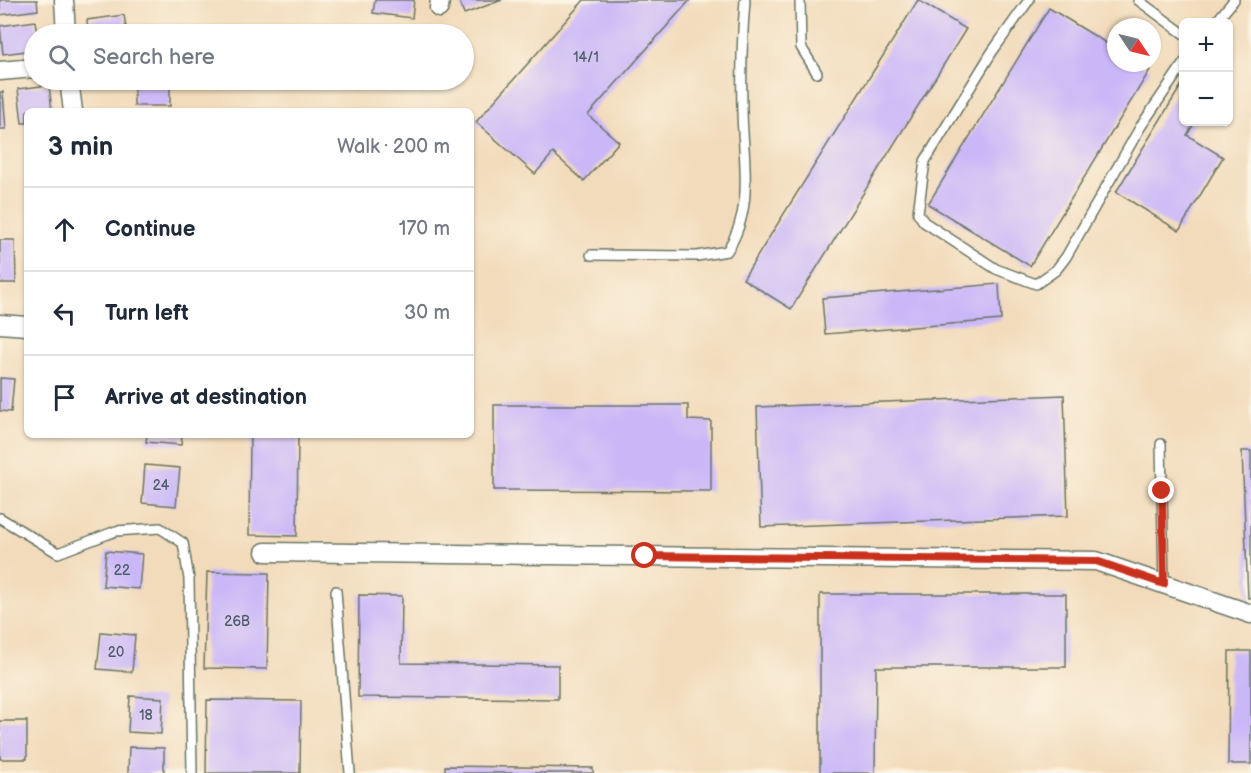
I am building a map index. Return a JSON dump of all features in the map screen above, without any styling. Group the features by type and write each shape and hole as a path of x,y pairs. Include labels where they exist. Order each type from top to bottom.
{"street":[{"path":"63,0 65,24"},
{"path":"0,71 24,69"},
{"path":"70,90 73,108"},
{"path":"0,324 24,326"},
{"path":"265,552 1096,561 1251,614"}],"lane":[{"path":"591,255 697,256 727,251 738,235 746,200 741,43 744,0"},
{"path":"800,0 801,47 817,73"},
{"path":"1029,0 992,52 925,161 918,213 924,222 996,269 1036,284 1056,270 1066,257 1141,126 1179,70"},
{"path":"1138,0 1179,30"},
{"path":"1219,18 1234,0"},
{"path":"1161,444 1164,584"},
{"path":"0,518 58,553 116,531 127,530 160,528 183,543 189,579 192,773"},
{"path":"336,591 350,773"}],"building":[{"path":"0,0 37,0 38,10 0,15"},
{"path":"375,0 414,0 412,18 373,13"},
{"path":"459,0 502,0 464,14"},
{"path":"584,0 690,0 588,115 619,142 584,181 553,153 535,174 476,122"},
{"path":"918,0 966,29 791,309 743,279"},
{"path":"1049,8 1107,43 1107,72 1149,72 1030,266 928,204"},
{"path":"124,15 125,24 87,24 87,20"},
{"path":"35,21 35,24 24,24 24,51 3,54 0,26"},
{"path":"18,89 50,90 52,108 24,108 24,123 22,123"},
{"path":"1179,89 1179,126 1193,126 1187,135 1223,157 1179,231 1116,192"},
{"path":"134,90 170,90 170,106 134,106"},
{"path":"0,92 3,92 6,129 0,129"},
{"path":"0,240 15,240 16,283 0,283"},
{"path":"999,284 1001,320 825,334 822,298"},
{"path":"0,378 14,379 11,412 0,411"},
{"path":"1064,395 1068,516 761,527 757,407"},
{"path":"494,405 688,405 688,420 711,421 711,491 494,490"},
{"path":"147,438 182,438 181,445 146,442"},
{"path":"250,438 298,438 297,536 249,535"},
{"path":"1242,451 1251,451 1251,598 1248,598"},
{"path":"145,465 180,468 176,506 142,503"},
{"path":"106,551 142,554 139,589 103,586"},
{"path":"207,572 269,573 267,669 204,668"},
{"path":"820,594 1066,594 1066,667 876,667 875,773 820,773"},
{"path":"359,595 402,596 401,663 558,665 558,699 358,697"},
{"path":"101,632 135,635 132,672 97,669"},
{"path":"1229,651 1251,651 1251,764 1228,764"},
{"path":"130,696 163,698 161,734 128,732"},
{"path":"207,700 301,701 300,773 206,773"},
{"path":"0,721 27,721 27,759 0,759"},
{"path":"129,747 164,748 164,773 128,773"},
{"path":"445,766 593,768 593,773 445,773"}],"route":[{"path":"645,556 1096,561 1164,584 1162,491"}]}
